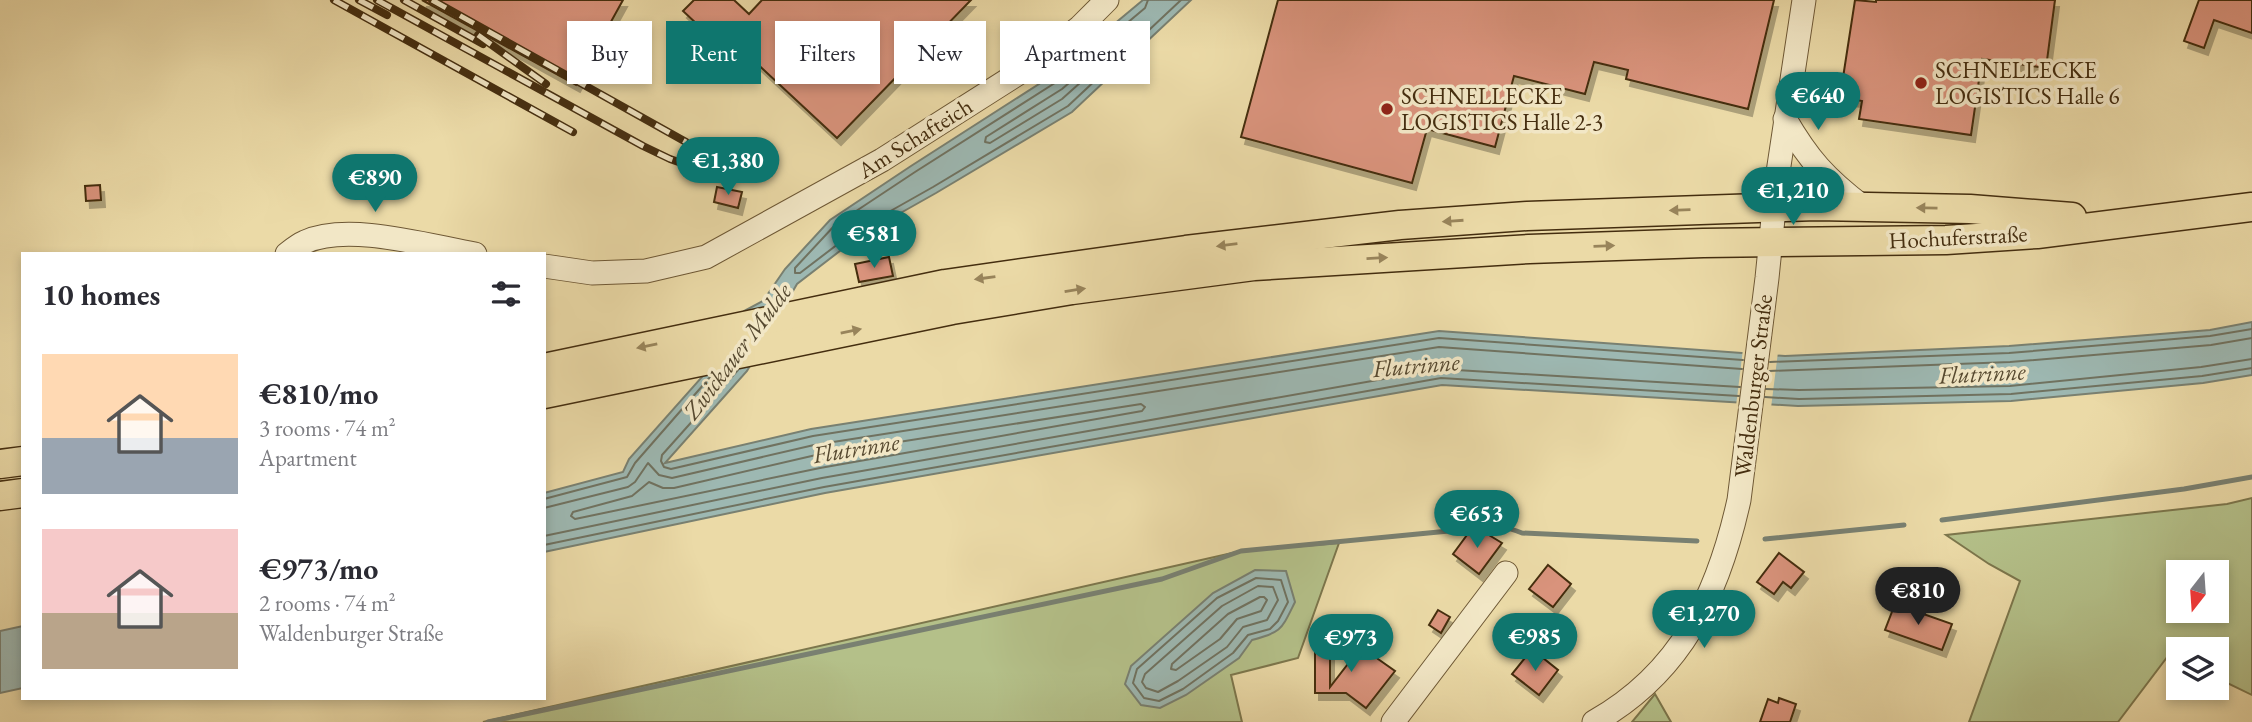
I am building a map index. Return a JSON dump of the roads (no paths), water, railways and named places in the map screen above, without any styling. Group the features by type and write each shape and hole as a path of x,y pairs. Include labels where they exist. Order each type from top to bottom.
{"main road":[{"name":"Hochuferstraße","path":"546,368 958,282 1186,250 1400,225 1527,216 1773,207 1970,209 2145,220"},
{"name":"Hochuferstraße","path":"546,394 952,310 1072,290 1254,266 1529,249 1946,240 2036,234 2252,207"},
{"path":"0,464 21,461"},
{"path":"0,496 21,494"}],"street":[{"name":"Am Schafteich","path":"546,266 592,274 646,271 706,257 882,160 1022,71 1080,27 1107,0"},
{"name":"Waldenburger Straße","path":"1594,722 1612,712 1660,672 1693,629 1719,576 1739,500 1767,278 1773,207 1804,0"},
{"path":"1785,119 1808,157 1834,185 1863,207"},
{"path":"290,252 305,242 335,234 368,235 464,252"},
{"path":"1393,722 1506,573"}],"water":[{"path":"1143,0 1191,0 1150,39 1150,21 1118,21"},
{"path":"1039,84 1102,84 1072,112 858,237 797,284 747,371 665,463 811,429 1439,331 1785,356 2009,346 2210,330 2252,322 2252,375 2203,383 2011,401 1798,406 1442,385 825,493 546,552 546,492 623,472 629,459 702,377 744,311 763,301 785,269 830,220"},
{"path":"1255,570 1286,571 1295,602 1280,628 1269,635 1252,640 1239,658 1186,695 1160,708 1141,705 1125,684 1131,666 1213,593"},
{"path":"21,626 21,688 0,693 0,631"}],"waterway":[{"path":"1942,520 2184,489 2252,477"},
{"path":"488,722 1162,579 1241,551 1449,531 1485,523 1522,533 1697,541"},
{"path":"1765,539 1904,525"}],"railway":[{"path":"334,0 573,132"},
{"path":"359,0 387,15"},
{"path":"377,0 643,146 670,159 727,179"},
{"path":"404,0 483,44"},
{"path":"432,0 686,142"},
{"path":"478,35 546,84"}],"place":[{"name":"SCHNELLECKE LOGISTICS Halle 6","path":"1921,83"},
{"name":"SCHNELLECKE LOGISTICS Halle 2-3","path":"1387,109"}],"water label":[{"name":"Zwickauer Mulde","path":"737,351"},
{"name":"Flutrinne","path":"1416,365"},
{"name":"Flutrinne","path":"1982,373"},
{"name":"Flutrinne","path":"856,448"}]}
